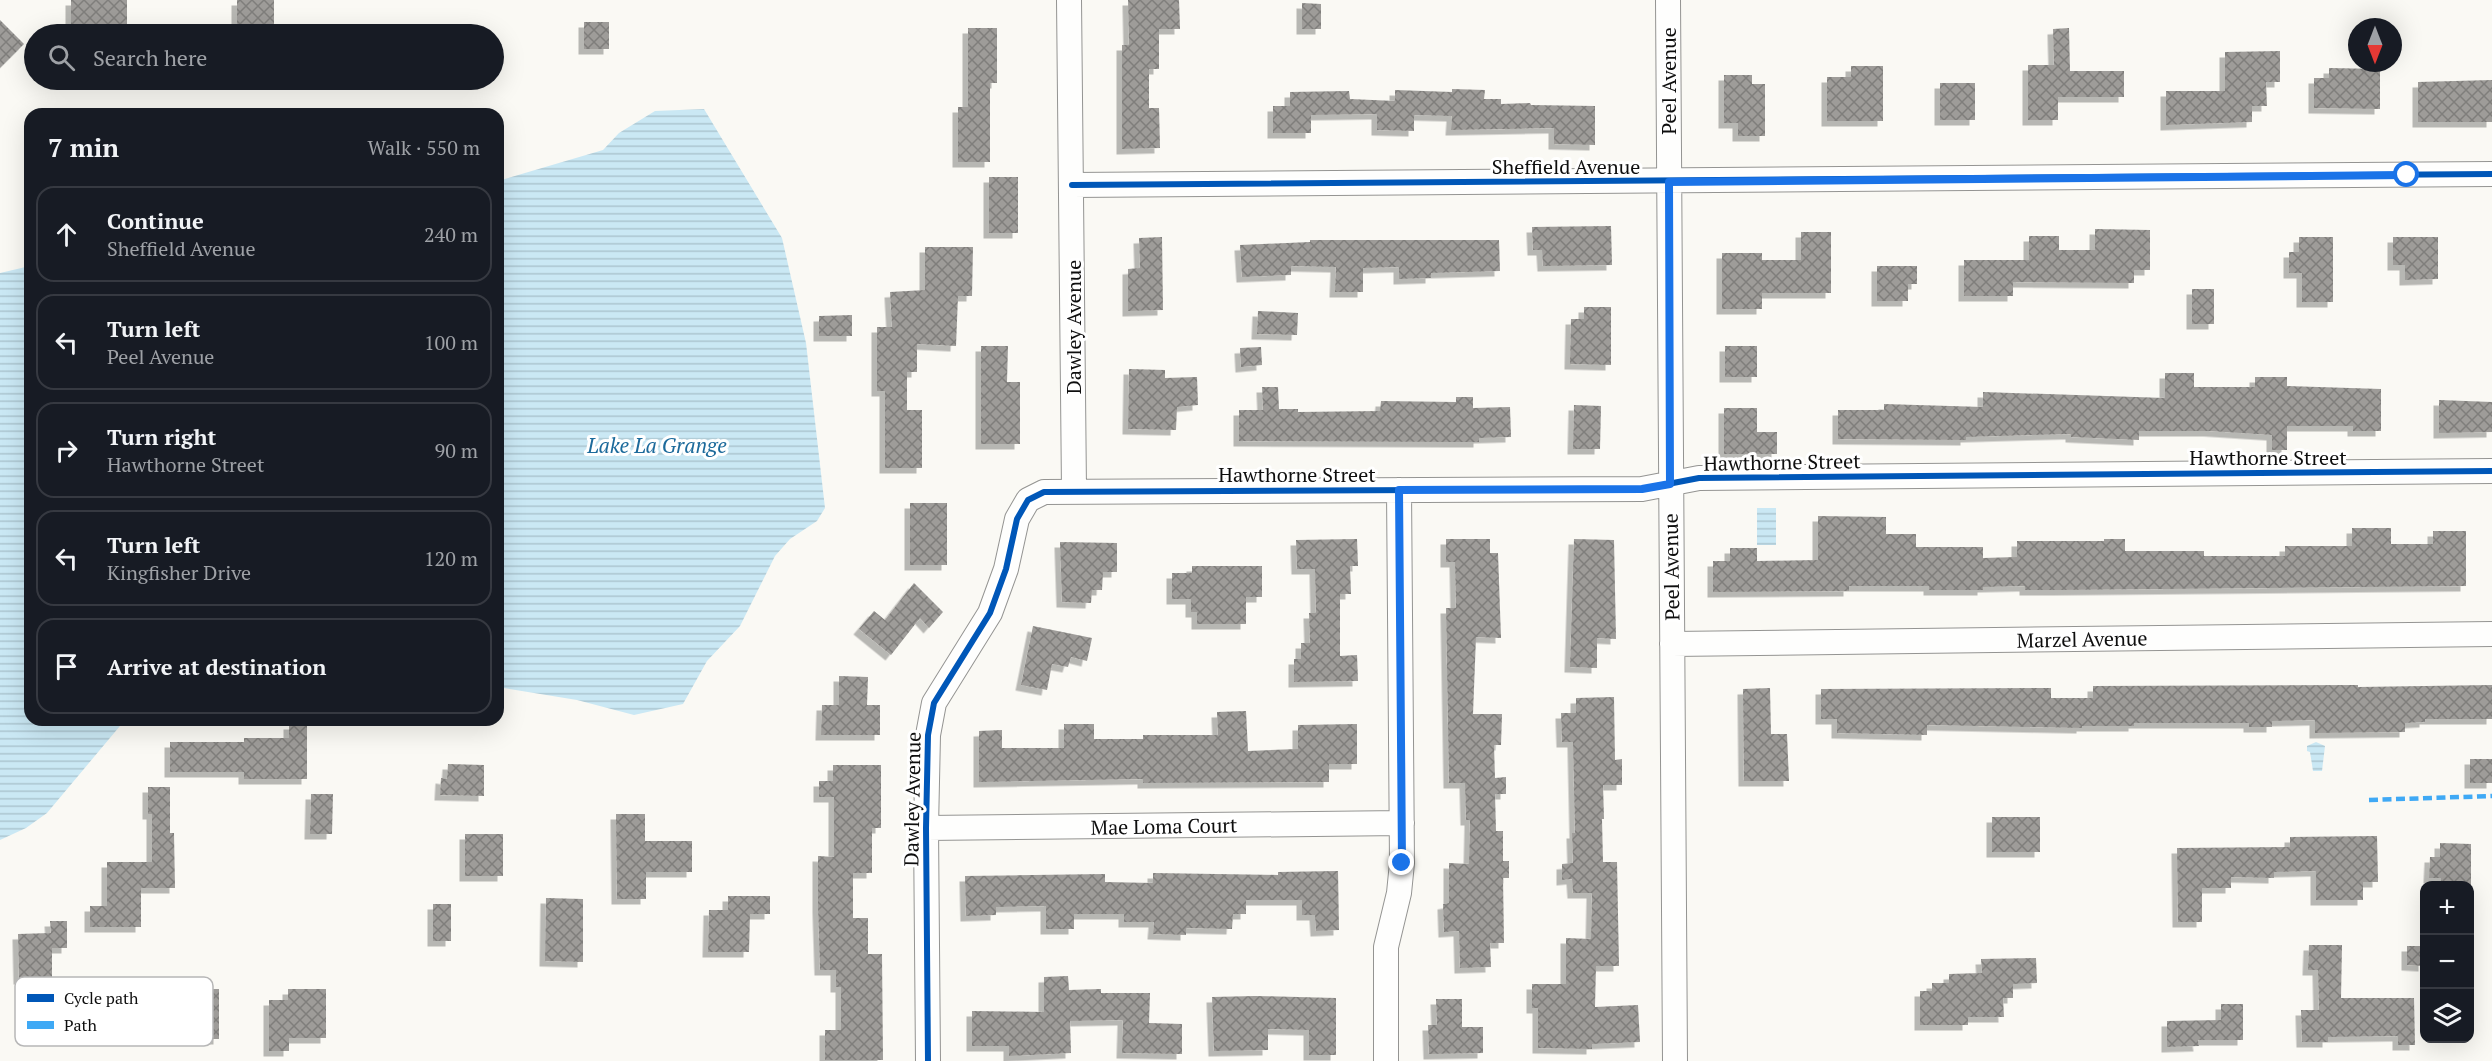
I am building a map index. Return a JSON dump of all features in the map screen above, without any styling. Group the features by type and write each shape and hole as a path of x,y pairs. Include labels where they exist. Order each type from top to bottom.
{"street":[{"name":"Dawley Avenue","path":"928,1061 926,828 928,735 934,703 990,613 1006,569 1017,519 1028,500 1044,492 1074,490 1069,0"},
{"name":"Peel Avenue","path":"1668,0 1675,1061"},
{"name":"Sheffield Avenue","path":"1072,185 2492,174"},
{"name":"Hawthorne Street","path":"1074,490 1642,489 1699,478 2492,471"},
{"path":"1386,1061 1386,947 1399,893 1402,823 1399,490"},
{"name":"Marzel Avenue","path":"1672,644 2492,634"},
{"name":"Mae Loma Court","path":"926,828 1402,823"}],"water":[{"name":"Lake La Grange","path":"704,109 782,238 806,343 825,508 817,521 790,539 775,556 740,626 707,661 683,704 634,715 577,700 504,688 504,179 603,150 619,133 655,111"},
{"path":"24,267 24,726 120,726 47,813 26,828 0,840 0,273"},
{"path":"1757,508 1776,508 1776,545 1757,545"},
{"path":"2316,742 2325,746 2322,771 2313,771 2310,752 2307,751 2307,746"}],"building":[{"path":"71,0 127,0 127,24 71,24"},
{"path":"237,0 274,0 274,24 237,24"},
{"path":"1128,0 1179,0 1180,29 1159,29 1159,69 1149,69 1149,108 1159,108 1160,148 1122,149 1122,45 1129,45"},
{"path":"1302,3 1321,4 1321,29 1302,29"},
{"path":"0,20 24,44 0,68"},
{"path":"584,22 609,22 609,49 584,49"},
{"path":"968,28 997,28 997,83 990,83 990,162 958,162 958,107 968,107"},
{"path":"2069,28 2070,71 2124,71 2124,97 2058,97 2058,120 2028,120 2028,65 2054,65 2053,29"},
{"path":"2280,51 2280,82 2266,82 2267,106 2252,106 2252,122 2166,125 2166,91 2225,91 2225,52"},
{"path":"1851,66 1883,66 1883,121 1827,121 1827,77 1851,77"},
{"path":"2329,68 2348,68 2348,72 2380,72 2380,109 2314,108 2314,78 2329,78"},
{"path":"1724,75 1752,75 1752,84 1765,84 1765,136 1738,136 1738,123 1724,123"},
{"path":"2492,80 2492,122 2418,122 2418,82"},
{"path":"1940,83 1975,83 1975,120 1940,120"},
{"path":"1452,89 1485,90 1484,99 1501,99 1501,104 1595,106 1595,145 1554,144 1554,128 1451,130 1452,116 1414,115 1414,131 1377,130 1377,114 1311,115 1311,133 1273,133 1273,106 1290,106 1290,92 1349,91 1350,99 1395,101 1395,90 1452,92"},
{"path":"989,177 1018,177 1018,233 989,233"},
{"path":"1611,226 1612,265 1543,266 1542,250 1533,250 1532,227"},
{"path":"2095,229 2150,230 2150,270 2134,270 2134,283 2013,282 2013,296 1964,296 1964,260 2029,260 2029,236 2059,236 2059,250 2095,250"},
{"path":"1801,232 1831,232 1831,293 1762,293 1762,309 1722,309 1722,253 1762,253 1762,260 1801,260"},
{"path":"1162,237 1163,310 1128,311 1128,269 1140,268 1139,238"},
{"path":"2299,237 2333,237 2333,302 2302,302 2302,273 2289,273 2289,252 2299,252"},
{"path":"2393,237 2438,237 2438,279 2405,280 2405,265 2393,265"},
{"path":"1310,240 1499,240 1500,271 1431,273 1431,278 1399,279 1399,267 1363,268 1363,292 1335,292 1336,267 1291,266 1291,275 1242,277 1240,245 1310,242"},
{"path":"925,247 973,247 972,296 958,296 956,346 917,344 917,372 907,372 907,410 922,410 922,468 885,468 885,391 877,391 877,327 892,327 890,292 925,290"},
{"path":"1877,266 1917,266 1917,284 1908,284 1908,301 1877,301"},
{"path":"2192,289 2214,289 2214,324 2192,324"},
{"path":"1584,307 1611,307 1611,365 1570,364 1571,319 1584,319"},
{"path":"1258,311 1298,313 1297,335 1257,334"},
{"path":"852,315 852,336 819,336 819,316"},
{"path":"981,346 1008,346 1007,382 1020,382 1020,444 981,444"},
{"path":"1725,346 1757,346 1757,377 1725,377"},
{"path":"1261,347 1262,365 1241,367 1240,348"},
{"path":"1129,369 1165,370 1165,378 1197,377 1198,405 1177,407 1176,430 1128,429"},
{"path":"2165,373 2194,373 2194,387 2255,387 2255,377 2287,377 2287,386 2381,389 2381,431 2353,431 2353,426 2287,426 2287,450 2272,450 2272,435 2209,431 2139,431 2139,440 2071,437 2071,434 1966,437 1966,440 1838,439 1838,410 1884,410 1884,404 1983,407 1983,392 2165,398"},
{"path":"1262,387 1278,387 1279,409 1298,409 1298,412 1380,411 1381,401 1456,402 1456,397 1473,397 1473,408 1510,407 1511,437 1479,438 1479,442 1239,441 1239,410 1263,410"},
{"path":"2439,400 2492,402 2492,432 2439,433"},
{"path":"1574,405 1601,406 1600,449 1573,449"},
{"path":"1724,408 1757,408 1757,432 1777,432 1777,454 1724,454"},
{"path":"910,503 947,503 947,565 910,565"},
{"path":"1818,516 1886,517 1886,534 1916,534 1916,547 1983,547 1983,558 2017,557 2017,541 2125,539 2125,551 2204,551 2204,556 2285,556 2285,546 2352,546 2352,528 2391,528 2391,544 2433,544 2433,531 2466,531 2466,586 2025,590 2025,586 1983,587 1983,590 1929,590 1929,586 1849,586 1849,591 1713,592 1713,561 1730,561 1730,548 1757,548 1757,561 1818,560"},
{"path":"1357,539 1358,566 1350,566 1351,594 1340,594 1340,656 1357,655 1358,681 1294,682 1294,659 1301,659 1301,643 1310,643 1309,613 1316,613 1315,569 1297,569 1296,540"},
{"path":"1446,539 1490,539 1490,553 1498,553 1501,638 1476,637 1473,714 1502,714 1501,745 1494,745 1495,778 1506,777 1506,794 1495,794 1496,831 1503,831 1503,861 1509,861 1509,878 1503,878 1504,943 1490,943 1491,967 1460,968 1459,931 1444,932 1443,904 1449,903 1449,863 1469,864 1470,820 1466,820 1465,783 1449,783 1446,608 1456,608 1455,562 1446,562"},
{"path":"1574,539 1614,540 1616,639 1597,638 1597,668 1570,667"},
{"path":"1060,542 1117,543 1117,572 1103,572 1102,590 1092,590 1091,603 1062,602"},
{"path":"1192,566 1262,566 1262,597 1246,597 1246,624 1197,624 1197,612 1191,612 1191,599 1172,599 1172,573 1192,573"},
{"path":"914,583 943,612 929,628 920,618 891,655 859,629 874,611 885,620"},
{"path":"1033,626 1092,638 1087,661 1071,657 1068,667 1052,664 1047,690 1021,685"},
{"path":"839,676 868,677 867,705 880,705 880,735 821,735 822,705 839,705"},
{"path":"2358,685 2358,687 2492,685 2492,719 2425,719 2425,722 2405,723 2405,732 2315,733 2315,720 2272,721 2272,727 2249,727 2249,723 2134,723 2134,726 2082,726 2082,728 1927,725 1927,735 1837,733 1837,719 1821,719 1821,689 2051,688 2051,698 2093,698 2093,686"},
{"path":"1770,688 1771,734 1787,734 1789,781 1744,781 1743,689"},
{"path":"1614,697 1615,760 1622,759 1622,785 1603,785 1604,819 1602,819 1603,862 1617,862 1619,966 1596,966 1595,1007 1638,1005 1640,1042 1592,1044 1592,1049 1538,1048 1538,1008 1532,1008 1532,984 1566,984 1566,938 1591,939 1592,893 1573,893 1572,879 1562,880 1562,864 1573,863 1572,833 1575,833 1573,742 1562,742 1561,713 1576,713 1576,698"},
{"path":"1246,711 1248,751 1298,749 1298,725 1357,724 1357,764 1329,764 1329,782 1143,783 1143,779 979,782 979,731 1002,730 1002,748 1064,748 1064,724 1094,724 1094,739 1143,739 1143,735 1218,735 1217,712"},
{"path":"289,726 307,726 307,779 244,779 244,772 170,772 170,742 244,742 244,738 289,738"},
{"path":"2470,759 2492,759 2492,783 2470,783"},
{"path":"448,764 484,765 484,796 440,795 441,778 447,779"},
{"path":"833,765 881,765 881,828 872,828 872,873 853,873 853,918 868,918 868,954 882,954 883,1060 825,1060 825,1030 841,1030 841,987 836,987 836,970 820,970 818,907 818,856 834,857 834,797 819,797 819,781 833,781"},
{"path":"148,787 170,787 170,833 174,833 175,888 141,888 141,927 90,927 90,906 107,906 107,862 152,862 152,814 148,814"},
{"path":"311,794 333,794 332,834 310,834"},
{"path":"616,814 645,814 645,841 692,841 692,872 646,872 646,899 617,899"},
{"path":"1992,817 2040,817 2040,852 1992,852"},
{"path":"465,834 503,834 503,876 465,876"},
{"path":"2377,836 2378,882 2363,882 2363,900 2316,900 2316,871 2274,872 2274,878 2231,877 2231,888 2202,888 2202,922 2178,922 2177,848 2290,847 2290,837"},
{"path":"2440,843 2471,844 2471,881 2441,881 2441,878 2429,878 2430,857 2440,857"},
{"path":"1338,871 1339,930 1316,931 1315,915 1302,915 1302,900 1246,900 1246,914 1233,914 1232,929 1186,928 1186,935 1153,934 1154,922 1124,922 1124,914 1074,914 1074,929 1046,929 1046,906 996,907 996,915 966,916 965,876 1105,874 1105,882 1153,883 1153,873 1278,875 1278,872"},
{"path":"728,896 770,896 770,914 750,914 749,952 708,952 709,910 728,910"},
{"path":"546,898 583,899 583,962 545,961"},
{"path":"433,904 451,904 451,941 433,941"},
{"path":"50,921 67,921 67,948 52,948 52,977 19,977 18,934 51,933"},
{"path":"2309,945 2342,945 2341,998 2414,998 2415,1045 2398,1045 2398,1036 2328,1037 2328,1042 2302,1042 2301,1010 2319,1010 2318,970 2308,970"},
{"path":"2407,946 2420,946 2420,966 2407,965"},
{"path":"2036,958 2037,983 2013,984 2013,998 2003,998 2004,1017 1968,1017 1968,1025 1920,1025 1920,991 1932,991 1932,983 1949,983 1949,974 1982,973 1981,959"},
{"path":"1068,976 1069,990 1101,989 1101,993 1150,993 1149,1023 1182,1024 1182,1054 1122,1053 1123,1020 1070,1021 1071,1053 1009,1056 1009,1046 972,1046 972,1011 1044,1012 1044,977"},
{"path":"213,989 219,989 219,1039 213,1039"},
{"path":"288,989 326,989 326,1038 289,1038 289,1051 269,1051 269,1000 288,1000"},
{"path":"1212,997 1336,998 1336,1055 1309,1055 1309,1030 1268,1029 1268,1050 1214,1051"},
{"path":"1436,999 1462,999 1462,1027 1483,1027 1483,1053 1429,1054 1428,1025 1437,1025"},
{"path":"2221,1004 2243,1004 2243,1040 2198,1040 2199,1046 2167,1047 2167,1021 2221,1020"}],"marked path":[{"path":"2369,800 2492,796"}],"cycle path":[{"path":"1072,185 2492,174"},
{"path":"928,1061 926,828 928,735 934,703 990,613 1006,569 1017,519 1028,500 1044,492 1642,489 1699,478 2492,471"}],"route":[{"path":"1402,863 1399,490 1642,489 1670,484 1669,182 2407,175"}]}
